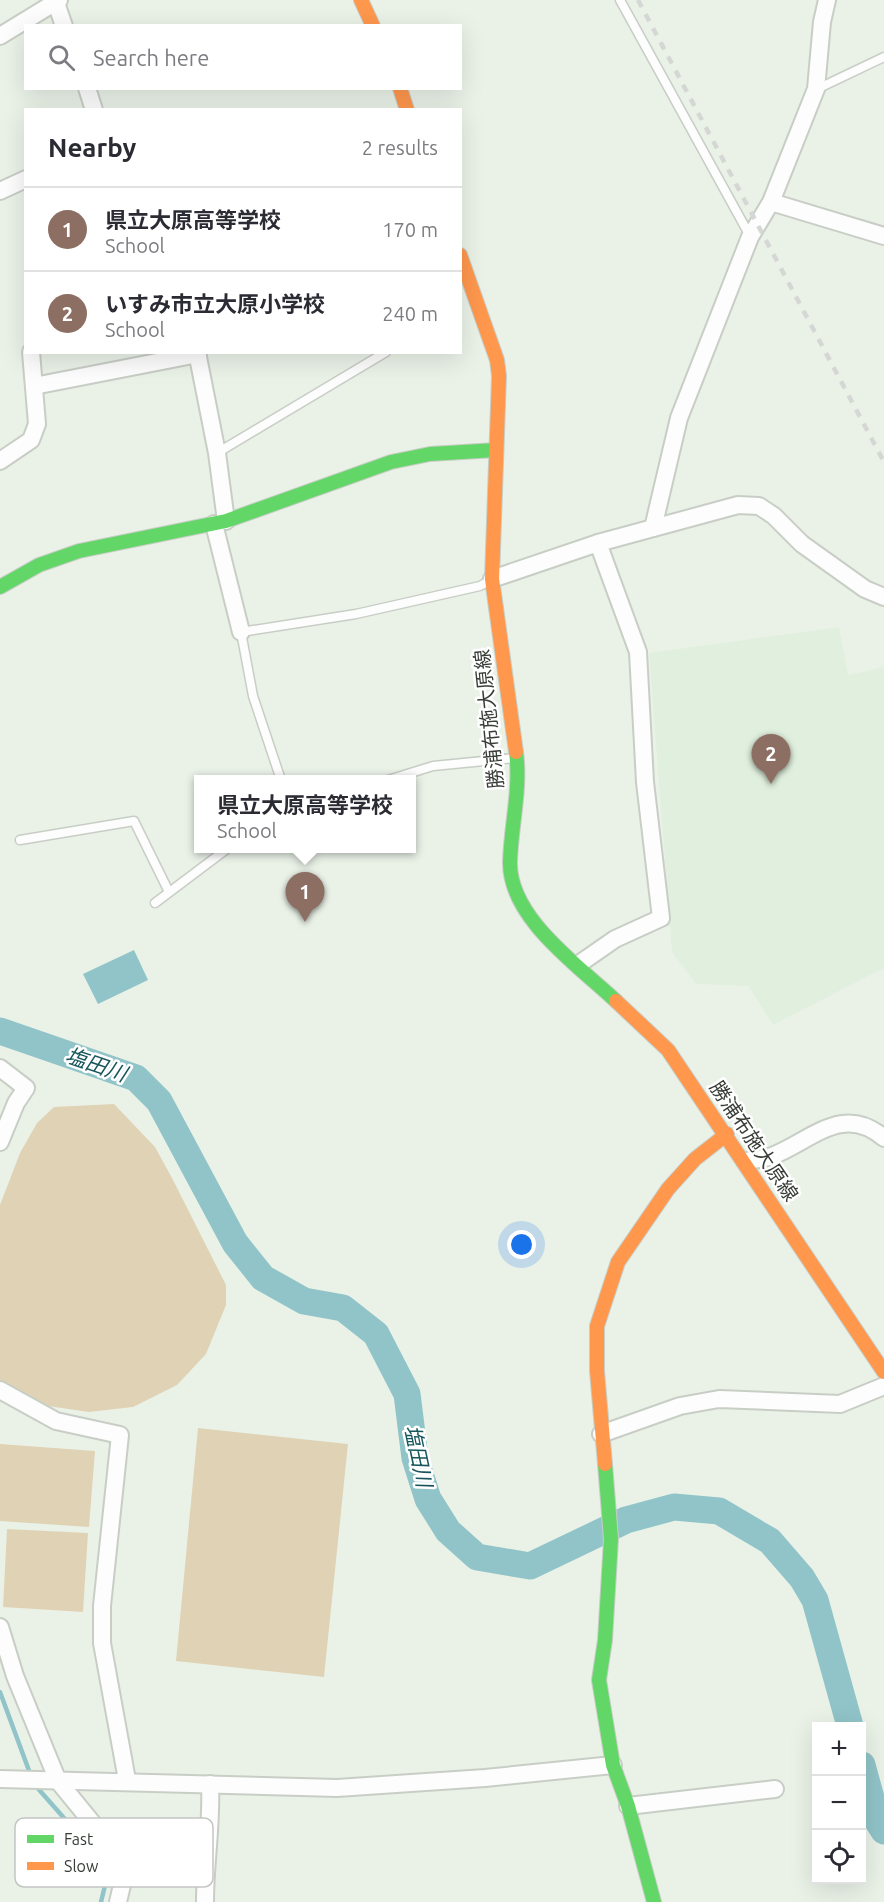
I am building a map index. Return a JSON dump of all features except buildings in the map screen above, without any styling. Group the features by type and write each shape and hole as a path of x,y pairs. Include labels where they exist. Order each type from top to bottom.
{"main road":[{"path":"361,0 372,24"},
{"name":"勝浦布施大原線","path":"462,262 473,301 497,360 499,376 492,579 517,758 517,798 510,863 512,884 530,920 668,1050 727,1134 884,1372"},
{"path":"0,587 39,565 79,551 220,523 391,462 430,454 496,450"},
{"path":"654,1902 628,1806 613,1765 599,1680 605,1640 611,1539 610,1502 601,1434 597,1326 618,1262 668,1190 695,1159 727,1134"}],"street":[{"path":"653,528 679,418 750,237 771,202 816,89 822,22 827,0"},
{"path":"0,36 56,1 63,24"},
{"path":"88,90 93,108"},
{"path":"0,191 24,180"},
{"path":"771,202 884,236"},
{"path":"0,461 31,440 37,424 32,354"},
{"path":"34,386 192,354"},
{"path":"197,354 218,453 220,523 241,632"},
{"path":"492,579 598,543 738,505 759,506 774,516 802,544 865,589 884,597"},
{"path":"579,964 615,939 661,918 645,782 638,652 598,543"},
{"path":"0,1068 26,1088 13,1110 0,1142"},
{"path":"745,1161 771,1157 834,1124 856,1123 872,1128 884,1138"},
{"path":"601,1434 680,1406 719,1399 840,1404 884,1386"},
{"path":"0,1390 12,1399 56,1421 120,1435 102,1606 102,1643 127,1780"},
{"path":"0,1627 15,1676 58,1781 89,1818"},
{"path":"0,1779 127,1780 337,1788 485,1778 613,1765"},
{"path":"210,1784 212,1818"},
{"path":"628,1806 775,1789"},
{"path":"118,1902 122,1887"},
{"path":"205,1902 206,1887"}],"lane":[{"path":"620,0 750,237"},
{"path":"816,89 884,57"},
{"path":"218,453 383,354"},
{"path":"279,775 253,696 241,632 356,614 480,586 492,579"},
{"path":"404,775 433,766 517,758"},
{"path":"20,840 134,821 169,892"},
{"path":"155,903 223,853"}],"shaded area":[{"path":"839,627 848,675 884,667 884,968 773,1025 748,986 696,984 672,952 649,653"},
{"path":"114,1104 155,1147 226,1285 226,1305 206,1354 177,1385 133,1407 89,1412 34,1404 0,1380 0,1205 20,1153 37,1123 54,1107"},
{"path":"198,1428 348,1444 324,1677 176,1661"},
{"path":"0,1444 95,1451 89,1527 0,1521"},
{"path":"7,1529 88,1533 83,1612 3,1607"}],"water":[{"path":"134,950 148,980 98,1004 83,974"}],"waterway":[{"name":"塩田川","path":"0,1031 136,1078 159,1101 235,1243 263,1278 304,1301 343,1308 376,1334 407,1394 415,1458 428,1499 448,1531 477,1557 530,1566 626,1520 674,1507 719,1511 770,1541 802,1578 815,1600 849,1722"},
{"path":"0,1692 31,1776"},
{"name":"塩田川","path":"865,1776 877,1820 884,1831"},
{"path":"34,1784 64,1818"},
{"path":"101,1902 105,1887"}],"railway":[{"path":"638,0 884,462"}],"traffic: fast":[{"path":"0,587 39,565 79,551 226,521 391,462 430,454 496,450"},
{"path":"516,752 517,793 510,862 513,883 533,921 566,956 616,1001"},
{"path":"605,1464 611,1539 605,1640 599,1680 613,1765 628,1806 654,1902"}],"traffic: slow":[{"path":"361,0 372,24"},
{"path":"401,90 406,108"},
{"path":"462,261 497,360 499,376 492,579 516,752"},
{"path":"616,1001 668,1050 884,1372"},
{"path":"605,1464 597,1371 597,1326 618,1262 668,1189 695,1159 727,1134"}],"place":[{"name":"いすみ市立大原小学校","path":"771,784"},
{"name":"県立大原高等学校","path":"305,922"}]}
